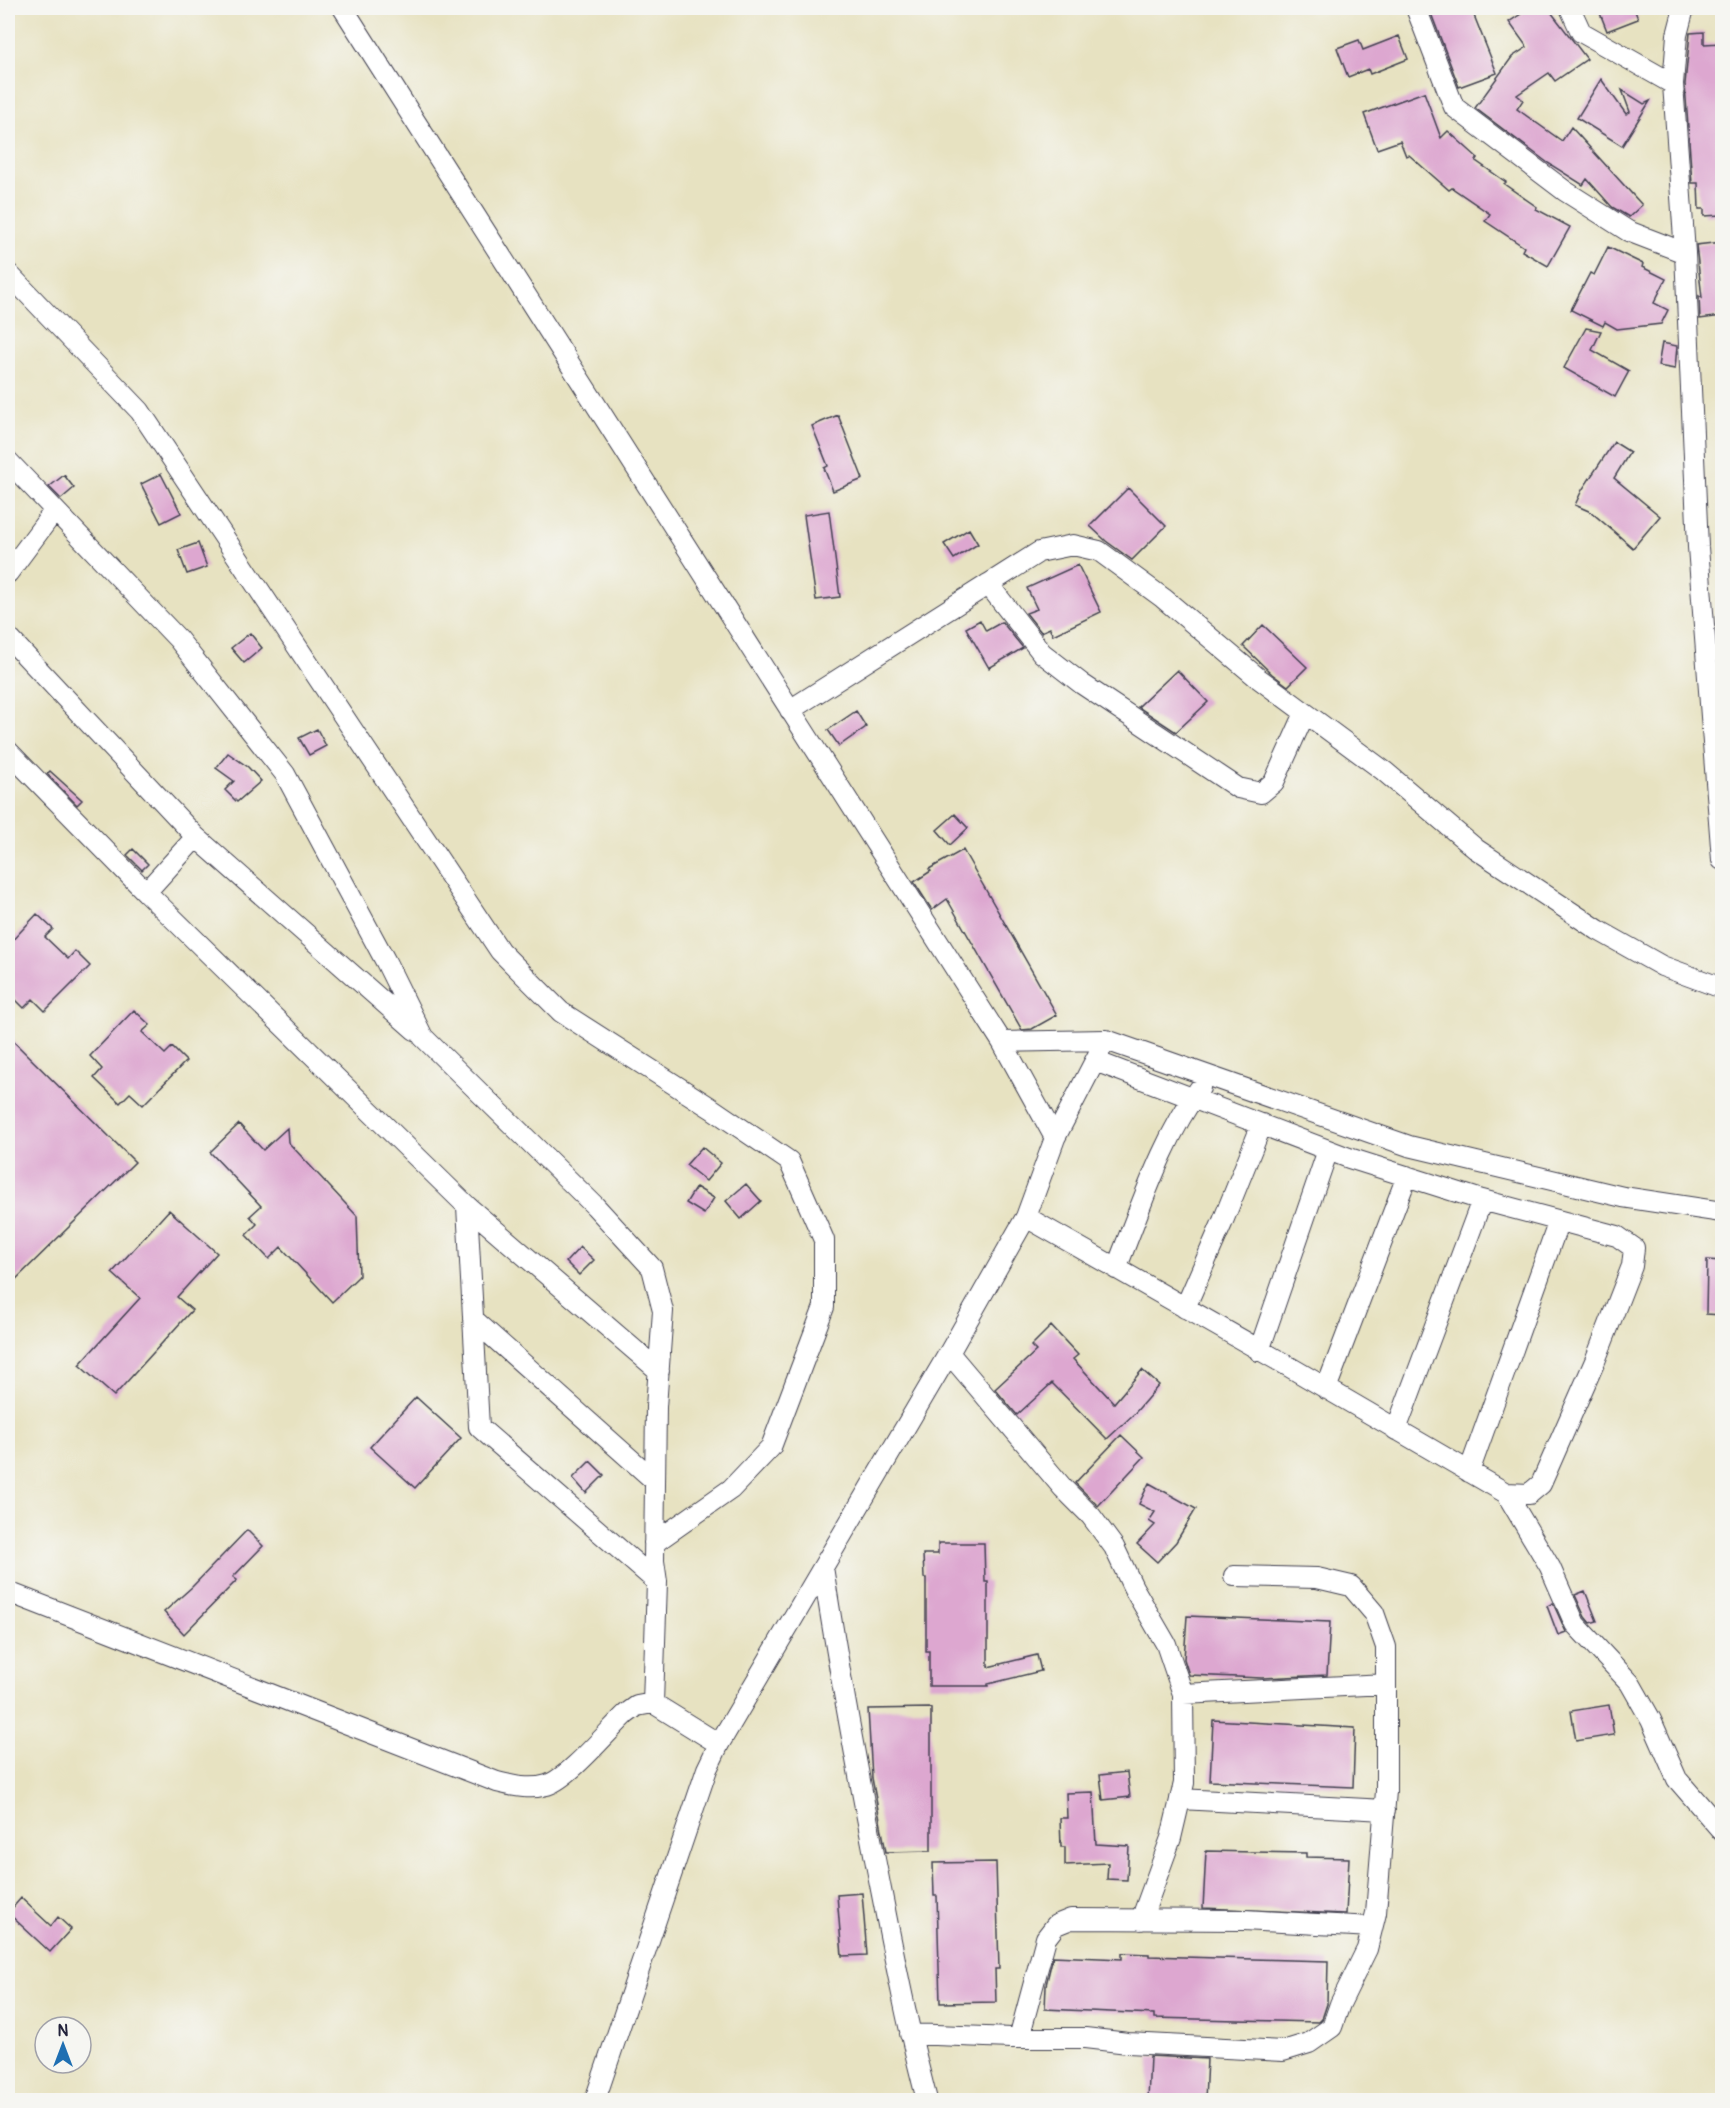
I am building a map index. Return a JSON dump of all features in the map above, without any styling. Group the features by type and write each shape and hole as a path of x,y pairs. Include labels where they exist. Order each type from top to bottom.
{"street":[{"path":"343,8 1002,1042 1055,1138"},
{"path":"1416,8 1454,107 1565,191 1628,231 1685,253"},
{"path":"1570,8 1581,32 1674,84"},
{"path":"1684,8 1677,35 1674,84 1685,253 1698,547 1722,860"},
{"path":"8,273 140,411 500,951 561,1012 789,1161 824,1240 824,1308 771,1447 731,1490 654,1543"},
{"path":"8,461 178,639 285,774 423,1037"},
{"path":"8,573 55,510"},
{"path":"790,710 1038,552 1073,545 1099,551 1164,598 1258,678 1384,771 1476,849 1598,930 1662,966 1722,988"},
{"path":"988,584 1042,653 1082,684 1238,788 1261,793 1274,782 1305,712"},
{"path":"8,637 196,837 423,1037 595,1206 652,1268 663,1311 658,1371 655,1481 654,1543 657,1582 653,1703"},
{"path":"8,751 146,892 466,1206 658,1371"},
{"path":"146,892 196,837"},
{"path":"1002,1042 1106,1040 1409,1146 1623,1197 1722,1212"},
{"path":"595,2100 707,1769 719,1744 949,1353 1026,1217 1055,1138 1106,1040"},
{"path":"1026,1217 1506,1493 1529,1494 1541,1484 1632,1266 1634,1248 1617,1236 1482,1200 1328,1150 1095,1061"},
{"path":"1116,1269 1160,1162 1187,1106 1209,1076"},
{"path":"1185,1308 1262,1124"},
{"path":"1259,1351 1328,1150"},
{"path":"1326,1389 1407,1176"},
{"path":"1396,1430 1482,1200"},
{"path":"466,1206 479,1427 657,1582"},
{"path":"1469,1472 1559,1221"},
{"path":"473,1319 655,1481"},
{"path":"949,1353 1063,1488 1091,1516 1114,1547 1133,1587 1166,1644 1183,1694 1184,1783 1171,1838 1141,1920"},
{"path":"1506,1493 1550,1567 1575,1624 1630,1683 1651,1720 1677,1779 1722,1831"},
{"path":"823,1567 842,1686 910,2034 927,2100"},
{"path":"910,2034 1085,2038 1128,2043 1283,2051 1310,2043 1332,2026 1340,2004 1367,1949 1376,1913 1385,1810 1386,1647 1374,1613 1351,1586 1317,1578 1234,1576"},
{"path":"8,1592 497,1782 521,1788 548,1785 566,1773 637,1706 653,1703 719,1744"},
{"path":"1183,1694 1386,1684"},
{"path":"1180,1799 1385,1810"},
{"path":"1019,2038 1046,1938 1056,1925 1071,1919 1244,1920 1372,1927"}],"building":[{"path":"1429,8 1471,8 1497,73 1459,87"},
{"path":"1530,8 1548,8 1587,59 1555,81 1549,73 1517,95 1523,100 1517,109 1562,141 1571,127 1642,205 1629,217 1612,207 1587,179 1583,185 1548,163 1475,108 1512,57 1527,47 1509,22"},
{"path":"1598,8 1634,8 1638,19 1607,31"},
{"path":"1704,32 1704,44 1722,43 1722,215 1704,216 1704,209 1699,209 1698,183 1692,183 1685,84 1690,33"},
{"path":"1399,36 1408,59 1370,74 1368,69 1348,77 1337,48 1359,40 1363,50"},
{"path":"1601,79 1626,114 1630,112 1622,90 1644,104 1650,101 1622,146 1577,118"},
{"path":"1424,92 1441,138 1448,131 1478,158 1476,161 1506,182 1504,184 1537,207 1536,209 1570,227 1548,266 1522,251 1524,247 1485,221 1490,214 1452,188 1449,190 1409,155 1406,156 1400,141 1377,149 1364,114"},
{"path":"1722,242 1722,316 1700,319 1699,296 1702,298 1696,245"},
{"path":"1608,247 1643,264 1642,267 1666,279 1654,303 1668,310 1661,324 1617,329 1605,322 1603,326 1571,310 1590,273 1594,275"},
{"path":"1586,328 1601,331 1592,350 1629,371 1615,397 1564,368"},
{"path":"1662,343 1677,346 1675,369 1658,366"},
{"path":"838,415 863,479 833,491 824,468 828,466 812,426"},
{"path":"1614,442 1630,452 1614,478 1660,516 1633,548 1591,512 1575,505 1582,490"},
{"path":"161,474 181,513 161,523 141,484"},
{"path":"64,475 74,488 61,499 49,487"},
{"path":"1128,488 1166,526 1132,560 1090,526"},
{"path":"829,511 840,597 816,600 804,515"},
{"path":"969,529 978,544 954,559 944,544"},
{"path":"198,543 207,567 187,574 178,550"},
{"path":"1078,565 1101,612 1053,635 1050,628 1041,632 1026,613 1037,609 1027,588"},
{"path":"980,620 986,631 1002,622 1023,648 989,668 966,628"},
{"path":"1263,625 1307,667 1288,686 1243,646"},
{"path":"250,633 262,648 244,663 231,648"},
{"path":"1177,670 1208,702 1176,732 1138,707"},
{"path":"856,711 866,727 839,746 828,730"},
{"path":"317,729 326,746 309,755 299,738"},
{"path":"228,753 248,767 261,781 237,802 225,790 234,781 216,768"},
{"path":"50,771 82,800 77,805 47,774"},
{"path":"955,814 968,828 950,845 937,830"},
{"path":"133,849 148,864 142,870 127,855"},
{"path":"963,850 1057,1015 1032,1029 1022,1030 947,899 932,910 914,882 931,871 929,869"},
{"path":"37,914 53,929 45,937 68,959 75,951 90,966 45,1011 33,999 24,1008 8,992 8,945"},
{"path":"134,1010 150,1025 142,1032 165,1054 172,1047 186,1061 143,1105 130,1093 120,1103 94,1078 102,1069 90,1056"},
{"path":"8,1036 135,1162 8,1287"},
{"path":"239,1124 263,1150 287,1128 288,1142 357,1216 359,1276 332,1302 281,1247 269,1259 246,1235 257,1224 250,1216 261,1206 210,1152"},
{"path":"702,1147 721,1163 706,1181 686,1165"},
{"path":"746,1184 761,1201 741,1219 726,1201"},
{"path":"696,1187 714,1198 704,1214 686,1203"},
{"path":"169,1210 217,1253 177,1297 192,1310 114,1396 79,1365 140,1298 112,1273"},
{"path":"580,1247 594,1260 579,1275 566,1262"},
{"path":"1707,1260 1722,1261 1722,1315 1706,1314"},
{"path":"1051,1326 1078,1355 1073,1359 1114,1403 1142,1370 1159,1385 1134,1414 1107,1439 1052,1383 1017,1415 995,1389 1036,1351 1031,1346"},
{"path":"416,1397 461,1438 415,1488 370,1447"},
{"path":"1121,1435 1144,1457 1098,1506 1075,1483"},
{"path":"590,1461 604,1475 586,1493 573,1478"},
{"path":"1149,1483 1196,1509 1176,1542 1157,1562 1137,1544 1155,1525 1149,1521 1155,1512 1139,1504"},
{"path":"247,1530 263,1546 233,1577 237,1580 184,1634 164,1612 192,1587"},
{"path":"938,1543 984,1543 985,1582 988,1582 988,1667 1037,1655 1041,1671 988,1684 988,1686 929,1686 929,1651 926,1651 926,1578 924,1578 923,1554 938,1554"},
{"path":"1585,1591 1597,1621 1590,1623 1575,1595"},
{"path":"1553,1603 1566,1632 1558,1635 1547,1606"},
{"path":"1187,1616 1330,1622 1327,1675 1262,1678 1189,1675 1184,1659"},
{"path":"1609,1705 1614,1735 1576,1741 1571,1711"},
{"path":"931,1708 931,1851 886,1852 872,1778 868,1709"},
{"path":"1213,1720 1355,1728 1353,1787 1210,1781"},
{"path":"1127,1772 1130,1797 1103,1800 1100,1775"},
{"path":"1093,1792 1096,1844 1129,1846 1127,1880 1107,1879 1108,1863 1065,1865 1065,1847 1061,1847 1060,1818 1067,1818 1066,1793"},
{"path":"1206,1851 1306,1853 1306,1857 1349,1858 1346,1914 1203,1908"},
{"path":"996,1862 999,1969 995,1969 996,2002 940,2003 937,1896 934,1896 933,1863"},
{"path":"862,1893 867,1955 842,1956 837,1895"},
{"path":"21,1898 51,1926 58,1917 71,1929 50,1952 8,1913"},
{"path":"1122,1953 1149,1954 1149,1956 1328,1961 1327,2004 1319,2022 1154,2018 1154,2014 1045,2009 1046,1985 1053,1956 1122,1959"},
{"path":"1150,2056 1207,2059 1205,2100 1148,2100"}]}
